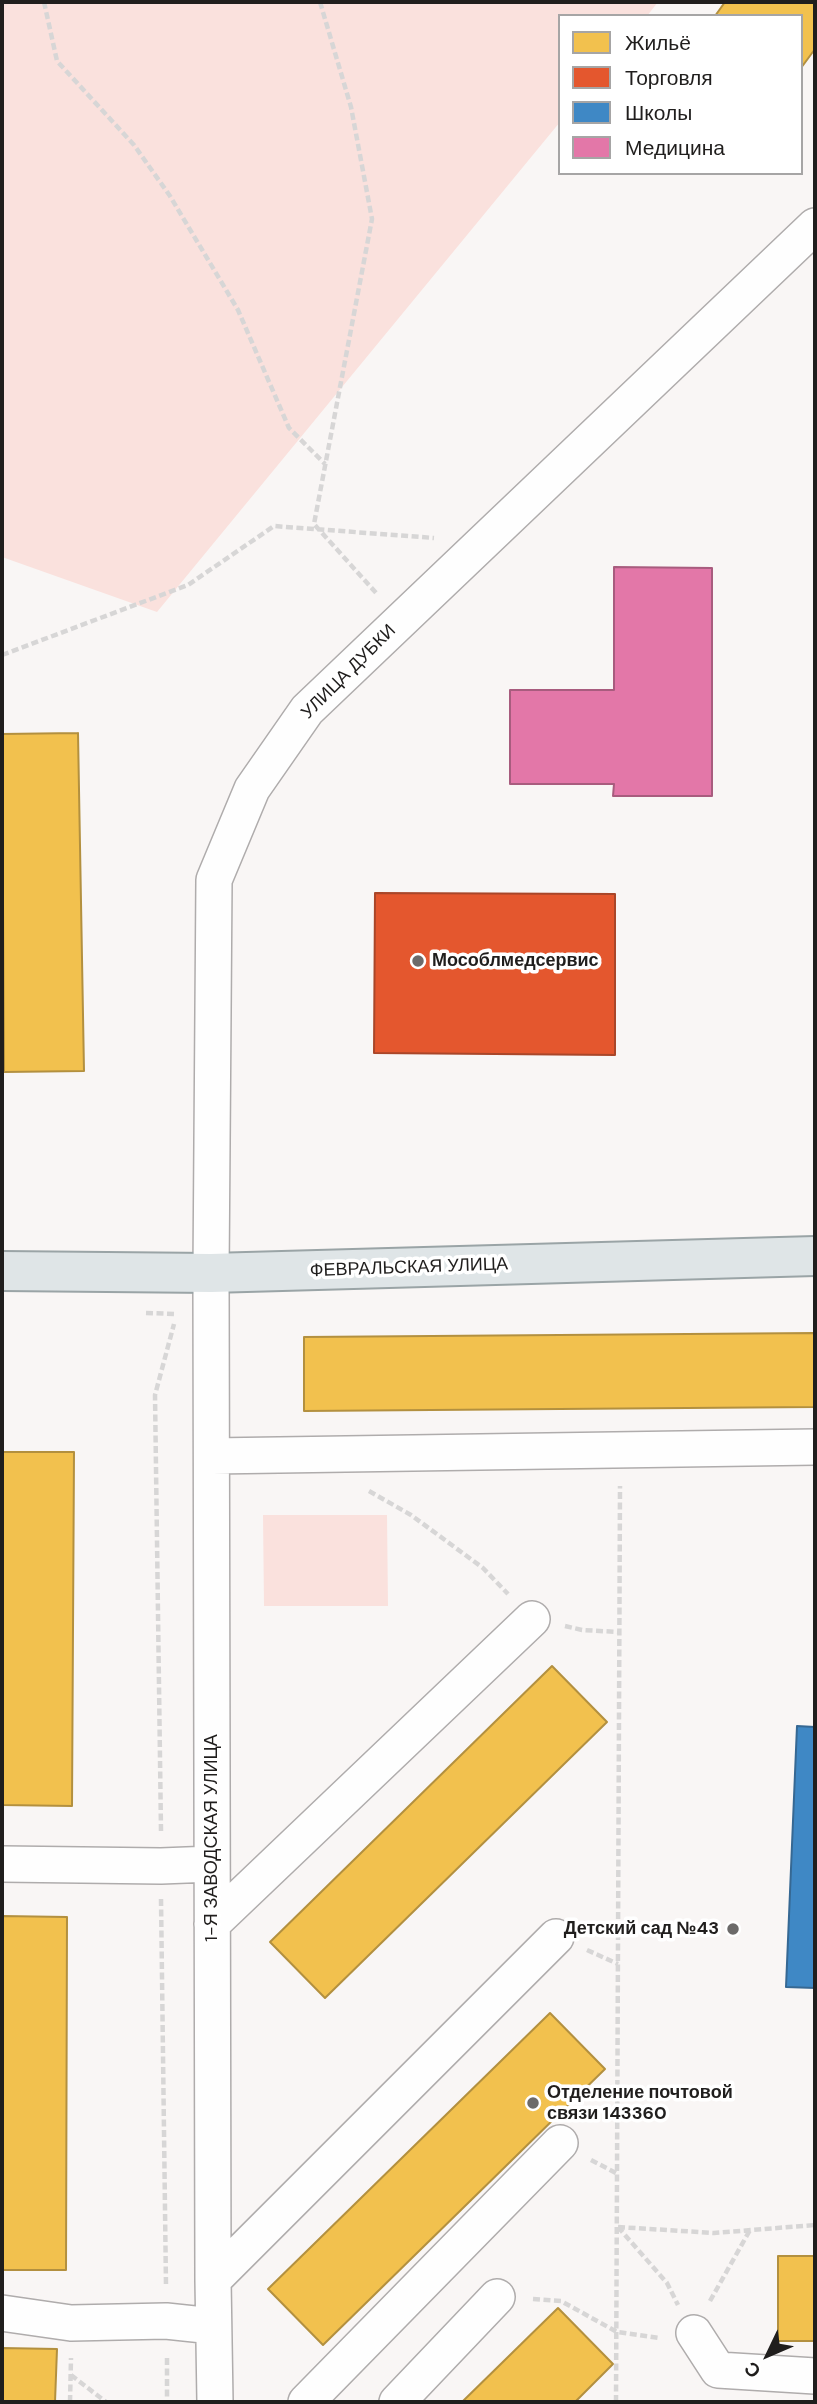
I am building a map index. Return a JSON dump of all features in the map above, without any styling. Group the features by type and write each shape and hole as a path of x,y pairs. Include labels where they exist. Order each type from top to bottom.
{"main road":[{"name":"ФЕВРАЛЬСКАЯ УЛИЦА","path":"2,1271 211,1273 815,1256"}],"street":[{"name":"УЛИЦА ДУБКИ","path":"211,1273 214,880 251,789 307,710 815,226"},
{"name":"1-Я ЗАВОДСКАЯ УЛИЦА","path":"211,1273 215,2402"},
{"path":"212,1456 815,1447"},
{"path":"212,1924 532,1619"},
{"path":"2,1864 212,1864"},
{"path":"213,2280 556,1937"},
{"path":"306,2402 561,2143"},
{"path":"397,2402 497,2297"},
{"path":"2,2313 71,2323 166,2321 213,2326"},
{"path":"694,2333 718,2370 815,2376"}],"path":[{"path":"44,2 57,61 134,145 170,196 238,310 289,428 325,464"},
{"path":"320,2 351,107 372,219 314,524 402,620"},
{"path":"2,655 188,585 274,526 484,542"},
{"path":"617,2402 620,1450"},
{"path":"359,1485 411,1515 483,1568 532,1619 582,1630 620,1632"},
{"path":"618,2227 714,2232 815,2225"},
{"path":"618,2227 667,2283 694,2333"},
{"path":"497,2297 561,2301 617,2332 666,2339 694,2333 750,2230"},
{"path":"70,2402 71,2323"},
{"path":"71,2375 106,2402"}],"shaded area":[{"path":"2,2 658,2 649,14 558,14 558,124 157,612 2,557"},
{"path":"263,1515 387,1515 388,1606 264,1606"}],"building: Жильё":[{"path":"725,2 815,2 815,49 803,65 803,14 716,14"},
{"path":"78,733 84,1071 4,1072 2,734"},
{"path":"815,1333 815,1407 304,1411 304,1337"},
{"path":"2,1452 74,1452 72,1806 2,1805"},
{"path":"552,1666 607,1722 325,1998 270,1942"},
{"path":"2,1916 67,1917 66,2270 2,2270"},
{"path":"550,2013 605,2069 323,2345 268,2289"},
{"path":"778,2256 815,2256 815,2341 778,2341"},
{"path":"558,2308 613,2364 575,2402 462,2402"},
{"path":"2,2348 57,2349 55,2402 2,2402"}],"building: Торговля":[{"path":"375,893 615,894 615,1055 374,1053"}],"building: Школы":[{"path":"797,1726 815,1727 815,1988 786,1987"}],"building: Медицина":[{"path":"614,567 712,568 712,796 613,796 614,784 510,784 510,690 614,690"}],"place":[{"name":"Мособлмедсервис","path":"418,961"},
{"name":"Детский сад №43","path":"733,1929"},
{"name":"Отделение почтовой связи 143360","path":"533,2103"}]}
